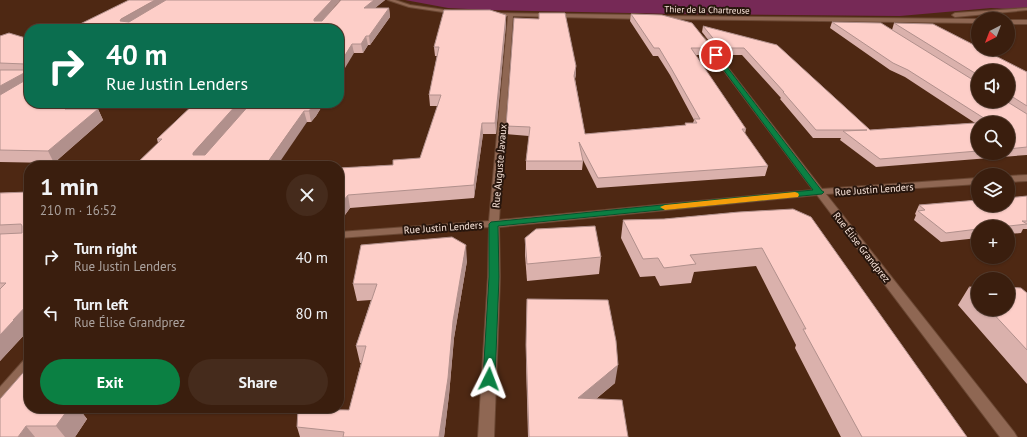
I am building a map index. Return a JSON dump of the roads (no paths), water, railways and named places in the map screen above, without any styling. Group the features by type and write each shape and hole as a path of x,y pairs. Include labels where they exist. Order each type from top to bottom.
{"street":[{"path":"390,0 424,9 460,13"},
{"path":"949,20 953,15 1027,9"},
{"path":"489,14 647,17"},
{"name":"Rue Auguste Javaux","path":"486,437 494,277 494,224 511,15"},
{"name":"Thier de la Chartreuse","path":"655,18 692,24 971,21"},
{"path":"871,21 885,29"},
{"path":"1015,22 1027,22"},
{"name":"Rue Élise Grandprez","path":"692,24 819,192 1009,437"},
{"path":"1015,179 1027,178"},
{"name":"Rue Justin Lenders","path":"344,235 494,224 819,192 971,181"},
{"path":"0,397 24,370"}]}
